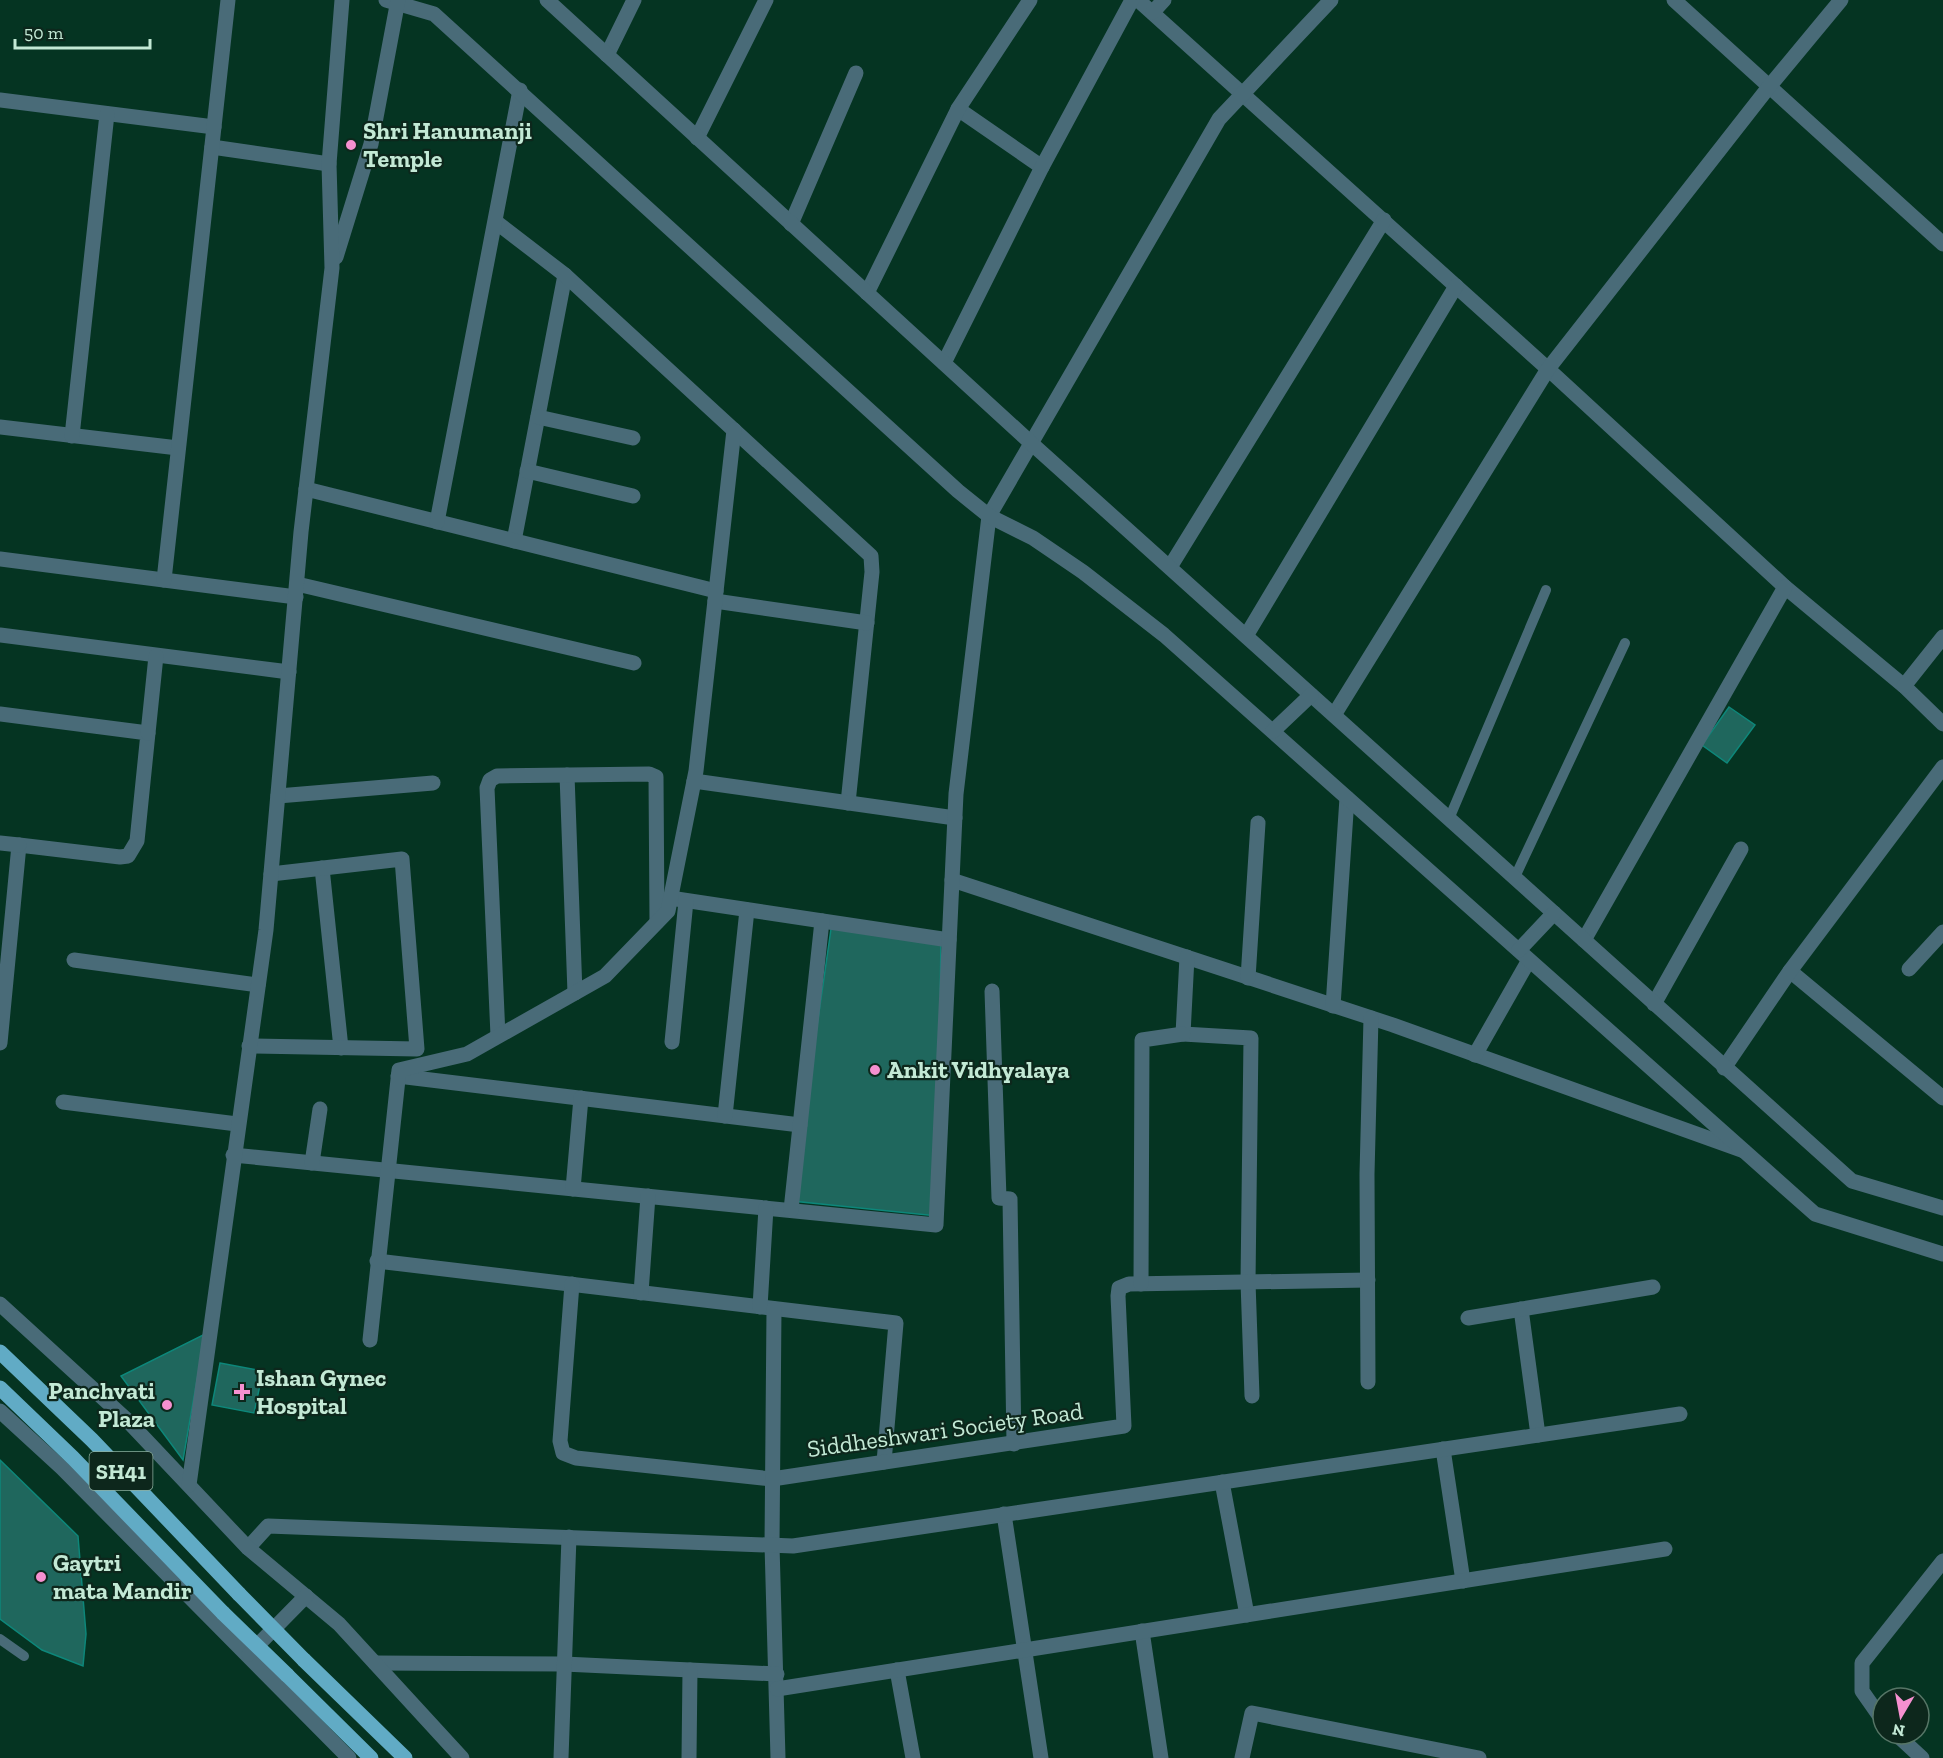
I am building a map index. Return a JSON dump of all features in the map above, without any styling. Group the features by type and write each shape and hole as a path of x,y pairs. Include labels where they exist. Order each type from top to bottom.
{"main road":[{"name":"SH41","path":"0,1352 92,1440 239,1594 405,1758"},
{"name":"SH41","path":"0,1388 73,1458 223,1612 371,1758"}],"street":[{"path":"164,579 228,0"},
{"path":"189,1485 237,1124 258,985 271,874 306,489 333,268 328,164 342,0"},
{"path":"547,0 1031,443 1852,1181 1943,1208"},
{"path":"607,55 634,0"},
{"path":"697,138 766,0"},
{"path":"867,293 958,109 1030,0"},
{"path":"944,363 1042,167 1132,0"},
{"path":"1138,0 1384,220 1785,587 1904,686 1943,724"},
{"path":"1153,12 1164,0"},
{"path":"233,1155 936,1225 955,818 989,516 1219,119 1331,0"},
{"path":"1674,0 1768,88 1943,244"},
{"path":"1334,715 1548,369 1768,88 1841,0"},
{"path":"333,268 371,144 394,1 434,15 520,90 958,491 989,516 1033,538 1083,572 1164,635 1815,1214 1943,1254"},
{"path":"791,224 856,73"},
{"path":"438,522 520,90"},
{"path":"0,104 214,127"},
{"path":"958,109 1042,167"},
{"path":"72,436 108,114"},
{"path":"212,147 328,164"},
{"path":"1170,567 1384,220"},
{"path":"496,222 565,275 860,543 871,556 872,572 848,803"},
{"path":"514,541 565,275"},
{"path":"1246,636 1456,286"},
{"path":"538,417 633,438"},
{"path":"0,428 178,448"},
{"path":"370,1340 386,1171 399,1070 467,1054 605,976 668,911 694,781 734,430"},
{"path":"527,471 633,496"},
{"path":"306,489 514,541 716,596 867,623"},
{"path":"0,559 164,579 296,590 634,663"},
{"path":"1584,940 1785,587"},
{"path":"0,635 289,672"},
{"path":"1904,686 1943,638"},
{"path":"0,843 120,857 128,856 137,841 156,656"},
{"path":"1273,731 1311,695"},
{"path":"0,714 148,733"},
{"path":"1724,1068 1790,971 1943,767"},
{"path":"498,1036 487,788 490,780 497,776 649,774 656,777 657,922"},
{"path":"567,775 575,993"},
{"path":"694,781 955,818"},
{"path":"278,796 433,783"},
{"path":"1333,1006 1347,798"},
{"path":"1248,978 1258,823"},
{"path":"0,1043 19,844"},
{"path":"1654,1004 1741,849"},
{"path":"249,1046 417,1049 402,859 271,874"},
{"path":"322,868 341,1048"},
{"path":"952,880 1371,1018 1745,1151"},
{"path":"670,898 949,940"},
{"path":"672,1042 686,901"},
{"path":"725,1116 747,910"},
{"path":"1475,1055 1524,955 1554,912"},
{"path":"791,1210 822,921"},
{"path":"1909,969 1943,932"},
{"path":"1183,1034 1187,957"},
{"path":"74,960 258,985"},
{"path":"1790,971 1943,1098"},
{"path":"992,991 999,1198 1010,1199 1014,1444"},
{"path":"1368,1383 1371,1018"},
{"path":"1252,1396 1248,1282 1251,1038 1183,1034 1142,1040 1141,1284 1248,1282 1368,1280"},
{"path":"398,1076 800,1125"},
{"path":"573,1189 581,1098"},
{"path":"63,1102 237,1124"},
{"path":"312,1163 320,1109"},
{"path":"641,1293 648,1196"},
{"path":"766,1208 778,1758"},
{"path":"377,1261 896,1323 884,1462"},
{"name":"Siddheshwari Society Road","path":"572,1284 560,1442 563,1453 576,1458 772,1479 1124,1426 1118,1296 1119,1288 1141,1284"},
{"path":"1468,1318 1653,1287"},
{"path":"0,1304 127,1420 248,1548 339,1624 462,1758"},
{"path":"1521,1309 1538,1435"},
{"path":"0,1411 62,1468 349,1758"},
{"path":"248,1548 268,1526 794,1546 1680,1414"},
{"path":"1443,1449 1463,1581"},
{"path":"1221,1482 1247,1615"},
{"path":"1004,1514 1041,1758"},
{"path":"561,1758 568,1537"},
{"path":"375,1663 564,1664 690,1670 777,1682 897,1670 1665,1549"},
{"path":"1871,1704 1862,1691 1862,1663 1943,1561"},
{"path":"248,1656 306,1596"},
{"path":"1142,1631 1161,1758"},
{"path":"689,1758 690,1670"},
{"path":"897,1670 913,1758"},
{"path":"1242,1758 1252,1713 1479,1758"},
{"path":"1909,1746 1922,1758"}],"lane":[{"path":"1449,819 1546,590"},
{"path":"1515,878 1624,643"},
{"path":"0,1639 24,1656"}],"building":[{"path":"1729,707 1755,725 1727,763 1702,745"},
{"name":"Ankit Vidhyalaya","path":"832,922 941,939 937,1216 792,1201"},
{"name":"Panchvati Plaza","path":"205,1334 183,1460 121,1376"},
{"path":"220,1363 263,1371 254,1413 212,1405"},
{"name":"Gaytri mata Mandir","path":"0,1460 78,1536 86,1634 83,1666 42,1650 0,1619"}],"place":[{"name":"Shri Hanumanji Temple","path":"351,145"},
{"name":"Ankit Vidhyalaya","path":"875,1070"},
{"name":"Ishan Gynec Hospital","path":"242,1392"},
{"name":"Panchvati Plaza","path":"167,1405"},
{"name":"Gaytri mata Mandir","path":"41,1577"}]}
